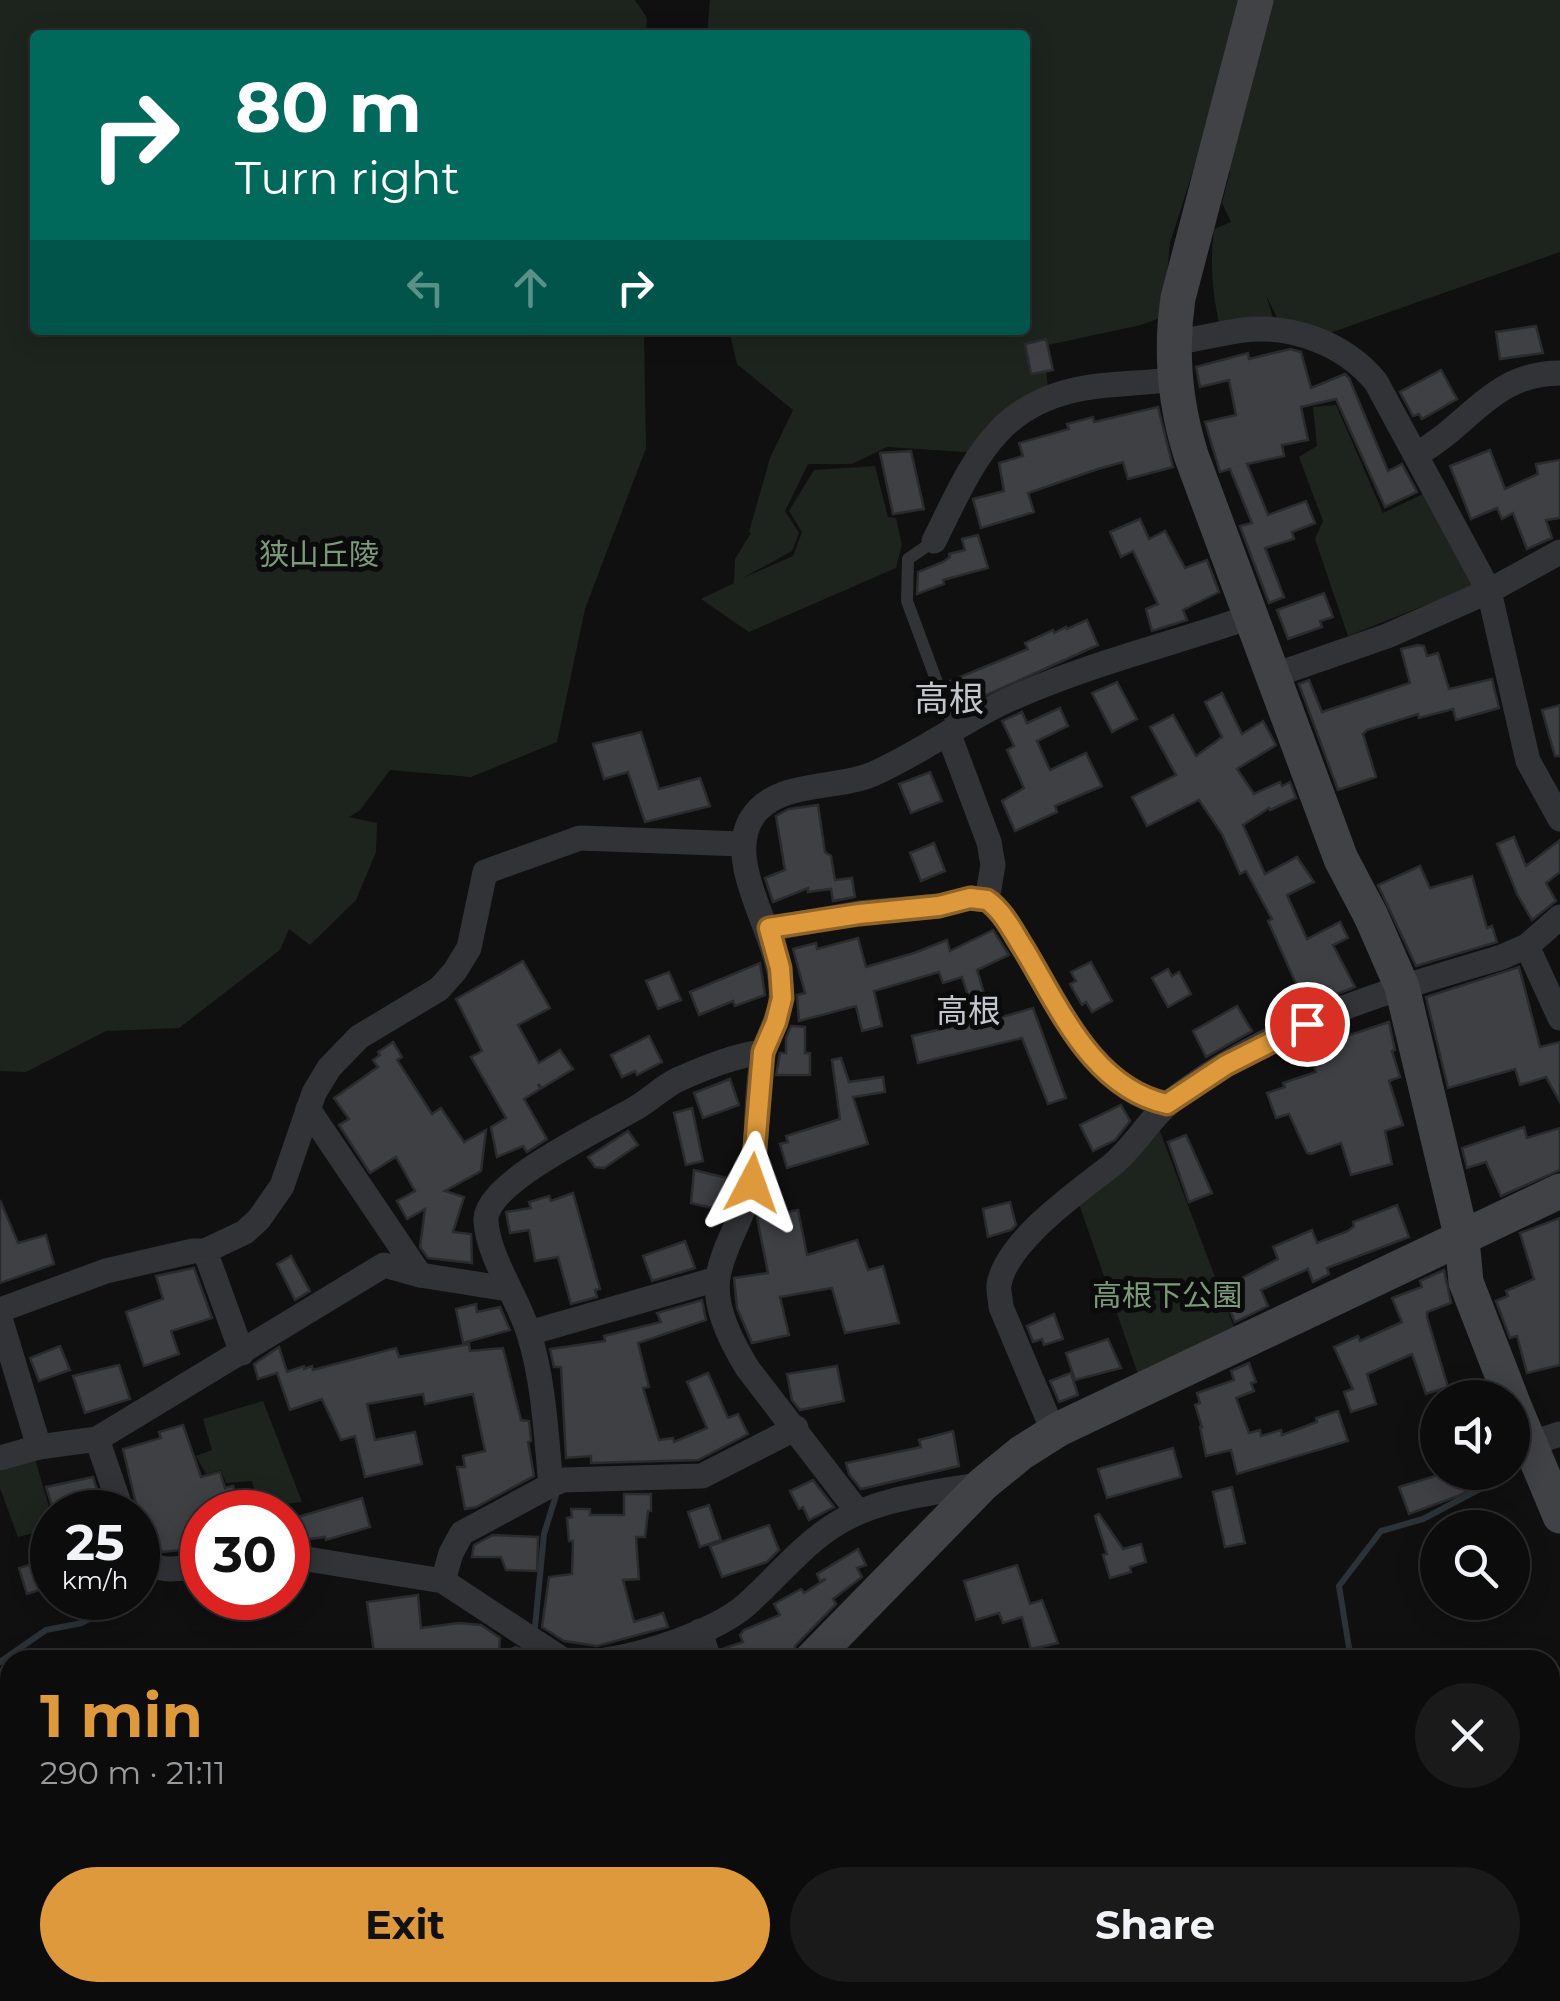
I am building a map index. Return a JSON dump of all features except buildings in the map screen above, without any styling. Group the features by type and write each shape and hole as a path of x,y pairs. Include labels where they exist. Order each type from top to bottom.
{"street":[{"path":"1256,0 1183,273 1174,342 1175,379 1186,440 1272,676 1341,859 1372,916 1402,987 1462,1239 1466,1282 1505,1380"},
{"path":"1174,342 1272,329 1344,351 1376,382 1489,591 1528,761 1560,819"},
{"path":"1417,454 1506,384 1539,373 1560,373"},
{"path":"934,542 990,438 1031,406 1069,391 1175,379"},
{"path":"1272,676 1387,636 1489,591 1560,552"},
{"path":"858,1512 748,1369 734,1346 720,1303 718,1279 752,1183 763,1052 782,998 780,968 769,928 746,874 742,844 758,810 773,800 870,776 1002,703 1052,681 1250,617"},
{"path":"952,733 989,842 993,866 987,900"},
{"path":"0,1310 106,1270 205,1251 245,1232 269,1208 282,1186 320,1080 358,1037 439,989 455,972 470,948 485,872 580,838 742,844"},
{"path":"769,928 939,906 970,898 987,900 1009,925 1087,1052 1123,1088 1145,1100 1167,1104"},
{"path":"1054,1433 1002,1308 999,1285 1009,1262 1032,1232 1063,1202 1117,1161 1167,1104 1226,1065 1341,1009 1527,946 1560,917"},
{"path":"1527,946 1560,1018"},
{"path":"551,1484 529,1333 508,1288 486,1222 488,1208 496,1196 572,1141 638,1107 674,1082 740,1055 763,1052"},
{"path":"308,1109 420,1275"},
{"path":"821,1650 983,1484 1021,1453 1054,1433 1560,1191"},
{"path":"205,1251 242,1354"},
{"path":"0,1458 39,1447 97,1439 384,1265 420,1275 508,1288"},
{"path":"529,1333 718,1279"},
{"path":"0,1318 39,1447"},
{"path":"443,1581 462,1533 551,1484 563,1480 702,1476 796,1428"},
{"path":"97,1439 114,1490"},
{"path":"1545,1439 1560,1516"},
{"path":"637,1650 700,1631 742,1609 829,1528 858,1512 902,1499 983,1484"},
{"path":"310,1559 443,1581 548,1650"},
{"path":"700,1631 707,1650"}],"lane":[{"path":"934,542 908,559 907,601 952,733"}],"green space":[{"name":"狭山丘陵","path":"0,0 635,0 647,18 646,30 30,30 30,335 644,335 646,448 585,609 557,742 471,777 390,770 360,810 349,817 377,823 376,852 356,900 310,945 289,929 280,950 179,1028 106,1031 26,1072 0,1071"},
{"path":"710,0 1560,0 1560,252 1324,335 1278,320 1266,295 1274,321 1220,326 1212,278 1213,242 1214,229 1231,222 1222,203 1230,172 1199,152 1170,243 1163,317 1043,346 1049,395 980,453 887,447 852,464 808,464 785,511 799,533 792,551 741,579 793,556 802,532 789,511 814,470 875,466 888,517 896,518 902,545 896,568 749,632 701,599 734,583 735,559 751,533 770,458 793,410 737,364 730,335 1030,335 1030,30 707,30"},
{"path":"1336,405 1383,513 1425,493 1476,585 1348,636 1315,539 1323,521 1299,457 1317,446 1313,407"},
{"name":"高根下公園","path":"1159,1129 1234,1327 1138,1374 1078,1201"},
{"path":"263,1401 297,1490 254,1490 252,1481 226,1483 221,1470 206,1474 196,1456 212,1450 203,1419"},
{"path":"35,1459 44,1490 30,1490 30,1534 18,1537 0,1488 0,1470"}],"waterway":[{"path":"1349,1650 1339,1586 1381,1531 1423,1519 1478,1490"},
{"path":"535,1627 544,1534 557,1492"},
{"path":"17,1650 46,1630 87,1620"}],"district":[{"name":"高根","path":"949,699"},
{"name":"高根","path":"968,1011"}],"route":[{"path":"752,1183 763,1052 782,998 780,968 769,928 906,911 970,898 987,900 1009,925 1087,1052 1123,1088 1145,1100 1167,1104 1226,1065 1307,1024"}]}
